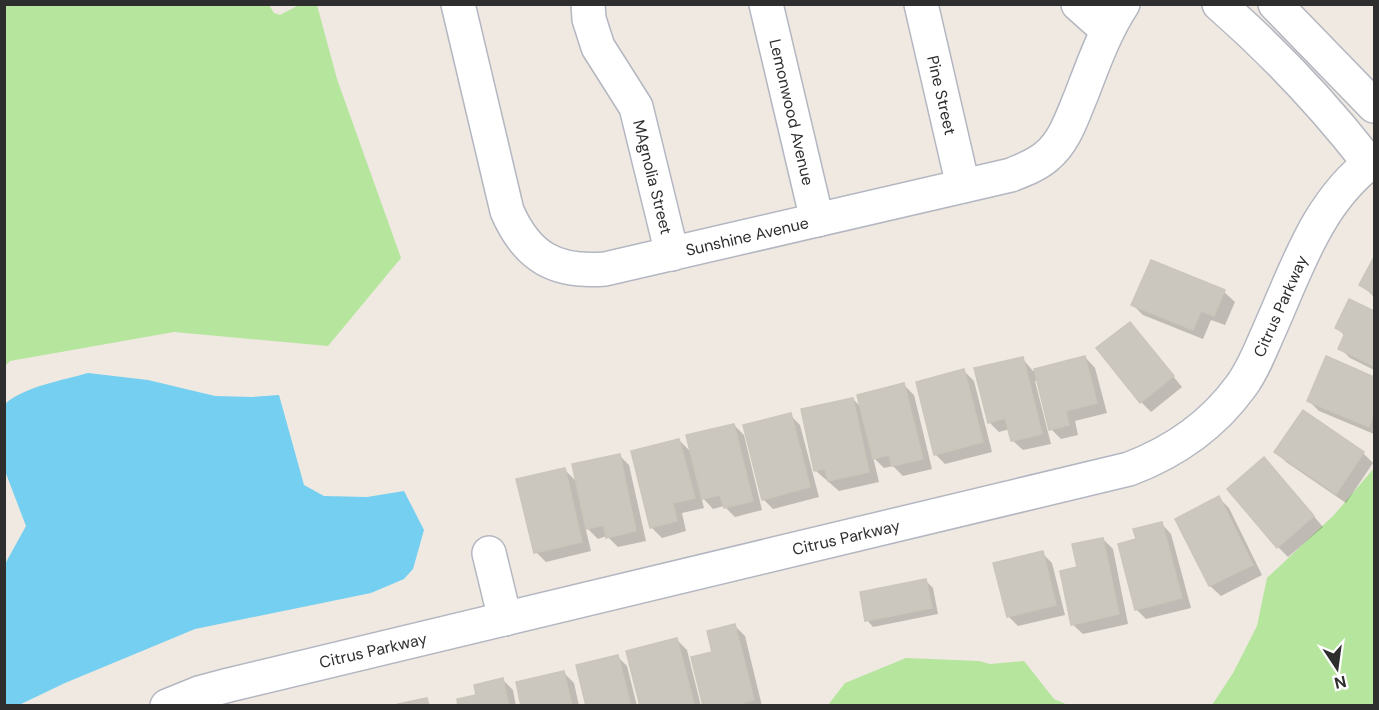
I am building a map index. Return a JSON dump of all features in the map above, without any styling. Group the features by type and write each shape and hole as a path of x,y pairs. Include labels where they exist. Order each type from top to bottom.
{"street":[{"name":"Sunshine Avenue","path":"458,4 507,212 521,239 532,251 544,259 574,269 588,270 605,269 672,254 1011,175 1030,167 1047,157 1059,143 1115,17"},
{"name":"MAgnolia Street","path":"588,4 589,20 598,47 636,107 641,121 672,254"},
{"name":"Lemonwood Avenue","path":"766,4 817,220"},
{"name":"Pine Street","path":"921,4 963,186"},
{"path":"1078,4 1115,17"},
{"path":"1219,4 1266,46 1316,97 1372,161"},
{"path":"1266,46 1281,10 1374,106"},
{"name":"Citrus Parkway","path":"167,705 229,685 1129,469 1155,459 1201,431 1242,385 1256,360 1307,244 1321,219 1338,194 1372,161"},
{"path":"489,553 505,619"}],"green space":[{"path":"5,5 269,5 274,13 280,15 299,5 317,5 337,79 401,258 328,346 174,332 10,361 5,366"},
{"path":"1374,468 1374,705 1212,705 1233,673 1257,626 1267,578 1334,515"},
{"path":"906,658 979,661 990,664 1024,661 1054,699 1068,705 828,705 845,683"}],"water":[{"path":"88,373 148,380 215,396 279,395 304,485 324,496 367,497 404,491 424,530 413,569 404,579 371,593 195,629 65,683 19,705 5,705 5,564 26,526 5,471 5,404 22,393"}],"building":[{"path":"1374,257 1374,294 1359,285"},
{"path":"1151,260 1225,290 1214,316 1201,311 1193,330 1131,305"},
{"path":"1349,299 1374,311 1374,366 1338,349 1345,333 1335,328"},
{"path":"1130,322 1174,376 1140,403 1096,348"},
{"path":"1085,356 1097,403 1066,411 1069,425 1049,430 1034,369"},
{"path":"1326,356 1374,377 1374,414 1369,427 1307,401"},
{"path":"1023,357 1042,434 1011,441 1005,418 988,423 974,368"},
{"path":"964,369 983,442 934,455 916,382"},
{"path":"904,383 923,459 892,466 889,455 873,459 857,395"},
{"path":"853,398 869,472 828,481 825,469 814,471 801,409"},
{"path":"1303,410 1364,452 1336,494 1274,452"},
{"path":"791,413 810,487 762,500 743,425"},
{"path":"734,424 753,501 724,508 720,495 702,499 686,435"},
{"path":"679,439 695,498 673,503 677,521 650,528 631,451"},
{"path":"620,454 636,531 606,538 604,525 586,529 572,464"},
{"path":"1264,457 1314,516 1277,548 1227,489"},
{"path":"565,468 582,542 534,553 516,479"},
{"path":"1219,496 1253,565 1209,586 1175,519"},
{"path":"1162,522 1182,598 1135,610 1118,544 1136,539 1133,529"},
{"path":"1103,538 1119,614 1071,625 1060,571 1077,567 1072,544"},
{"path":"1043,551 1056,605 1007,617 993,563"},
{"path":"926,579 932,608 865,621 860,592"},
{"path":"735,624 754,700 733,706 703,706 691,657 712,652 707,631"},
{"path":"677,638 694,704 640,706 626,651"},
{"path":"618,655 631,706 586,706 576,665"},
{"path":"564,671 572,706 521,706 516,682"},
{"path":"503,678 509,706 458,706 457,699 476,695 474,685"},
{"path":"427,698 429,706 399,706 398,704"}]}
